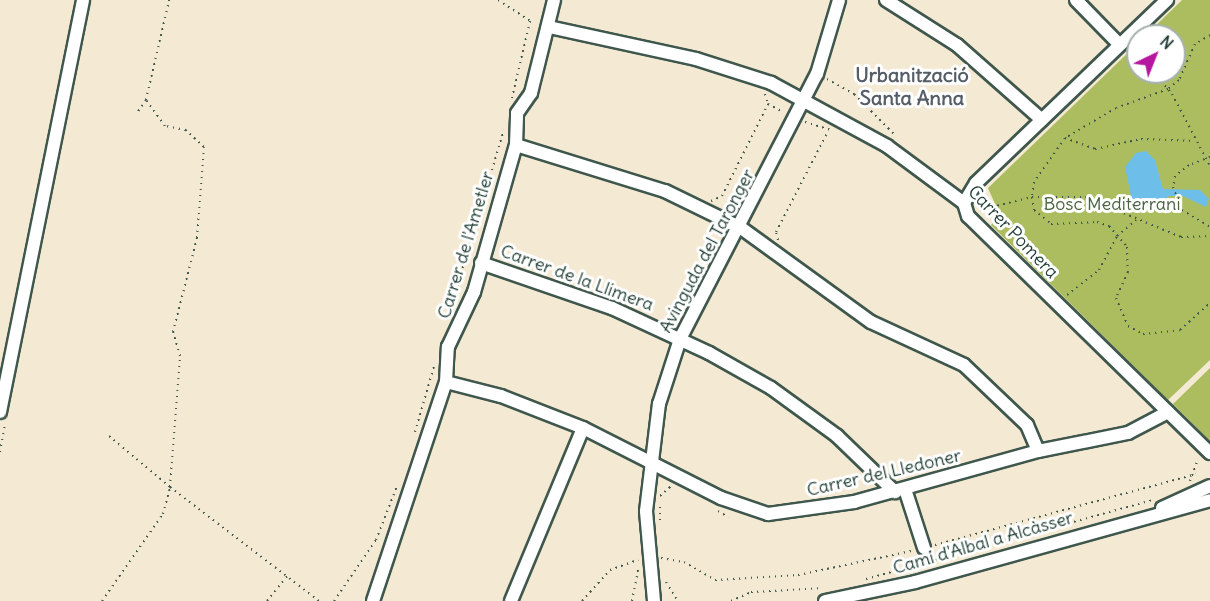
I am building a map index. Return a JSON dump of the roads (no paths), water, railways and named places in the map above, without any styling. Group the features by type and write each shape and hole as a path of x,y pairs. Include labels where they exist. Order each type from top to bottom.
{"street":[{"path":"0,412 83,0"},
{"name":"Carrer de l'Ametler","path":"373,601 446,382 445,356 464,322 516,145 517,113 531,93 554,0"},
{"name":"Avinguda del Taronger","path":"654,601 641,557 650,460 659,404 680,339 741,228 805,100 839,0"},
{"path":"886,0 957,45 1042,120"},
{"path":"1076,0 1123,47"},
{"path":"964,203 968,191 1123,47 1167,0"},
{"name":"Carrer Pomera","path":"549,27 696,59 805,100 887,146 964,203 968,216 1210,453"},
{"path":"516,145 665,190 741,228 871,322 964,365 1027,425 1038,451"},
{"name":"Carrer de la Llimera","path":"481,263 612,308 680,339 771,388 877,469 900,490 924,548"},
{"name":"Carrer del Lledoner","path":"446,382 501,396 583,428 722,498 768,514 900,490 1038,451 1128,433 1168,412"},
{"path":"511,601 583,428"},
{"name":"Camí d'Albal a Alcàsser","path":"1151,515 1210,486"},
{"name":"Camí d'Albal a Alcàsser","path":"825,601 915,582 1206,500"}],"water":[{"path":"1146,151 1155,160 1163,189 1200,190 1209,199 1206,207 1183,196 1169,196 1152,210 1132,201 1125,167 1136,153"}],"district":[{"name":"Urbanització Santa Anna","path":"912,86"}],"park label":[{"name":"Bosc Mediterrani","path":"1112,204"}]}
